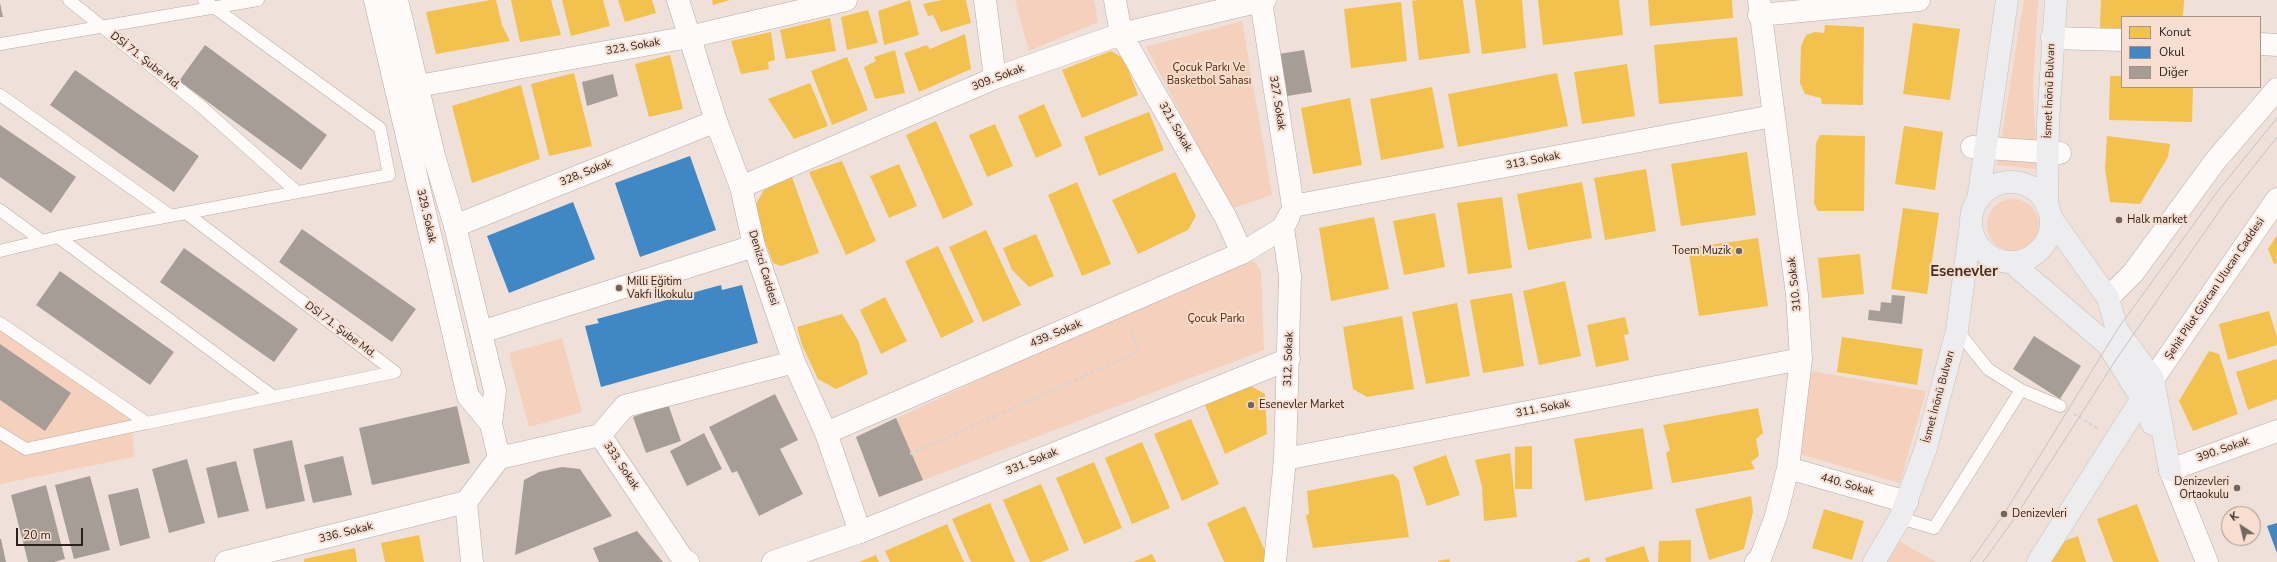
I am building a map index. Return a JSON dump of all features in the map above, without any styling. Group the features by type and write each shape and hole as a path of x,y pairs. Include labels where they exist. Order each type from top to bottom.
{"main road":[{"path":"1978,200 1979,147 2007,0"},
{"name":"İsmet İnönü Bulvarı","path":"2049,212 2054,152 2052,38 2056,0"},
{"path":"2049,212 2050,232 2045,244 2036,254 2024,260 2011,262 1996,260 1983,251 1974,238 1971,223 1972,215 1978,200 1986,191 1996,186 2008,183 2020,184 2031,188 2040,195 2049,212 2108,298 2117,330 2153,380 2170,470"},
{"name":"İsmet İnönü Bulvarı","path":"1874,562 1904,510 1926,448 1957,330 1971,223"},
{"path":"2011,262 2108,345 2142,399 2170,470"},
{"path":"2038,562 2153,380"}],"street":[{"name":"329. Sokak","path":"375,0 468,396 491,424"},
{"name":"329. Sokak","path":"397,0 434,156 455,226 496,391 491,424 499,458"},
{"name":"Denizci Caddesi","path":"678,0 716,121 741,187 754,246 794,362 826,433 860,532"},
{"name":"323. Sokak","path":"418,86 689,37 846,0"},
{"path":"985,0 996,78"},
{"name":"321. Sokak","path":"1115,0 1122,34 1226,218 1242,253"},
{"name":"309. Sokak","path":"741,187 996,78 1122,34 1263,0"},
{"name":"327. Sokak","path":"1263,0 1294,206"},
{"path":"1759,8 1919,0"},
{"name":"310. Sokak","path":"1756,562 1760,559 1776,516 1788,468 1801,359 1797,295 1759,8"},
{"path":"2052,38 2121,40"},
{"path":"2261,44 2277,45"},
{"path":"2108,298 2133,273 2216,160 2277,88"},
{"name":"313. Sokak","path":"1294,206 1773,116"},
{"name":"328, Sokak","path":"455,226 716,121"},
{"path":"1979,147 2054,152"},
{"name":"Şehit Pilot Gürcan Ulucan Caddesi","path":"2153,380 2277,199"},
{"path":"1283,228 1294,206"},
{"name":"439. Sokak","path":"826,433 1242,253 1283,228"},
{"name":"312. Sokak","path":"1275,562 1285,459 1289,359 1290,276 1283,228"},
{"path":"481,332 754,246"},
{"name":"331. Sokak","path":"773,562 860,532 1289,359"},
{"name":"311. Sokak","path":"1285,459 1801,359"},
{"path":"600,434 625,406 794,362"},
{"name":"390. Sokak","path":"2170,470 2277,431"},
{"name":"333. Sokak","path":"499,458 600,434 683,559 688,562"},
{"path":"472,562 466,502 499,458"},
{"name":"440. Sokak","path":"1788,468 1904,510"},
{"path":"2170,470 2207,562"},
{"name":"336. Sokak","path":"226,562 277,556 466,502"}],"lane":[{"name":"DSİ 71. Şube Md.","path":"69,0 203,108 297,192"},
{"name":"DSİ 71. Şube Md.","path":"0,44 209,4 258,0"},
{"path":"0,251 58,236 389,175 380,128 209,4"},
{"path":"0,95 171,216"},
{"path":"0,210 41,240"},
{"name":"DSİ 71. Şube Md.","path":"0,433 26,450 147,423 395,372 186,213"},
{"path":"58,236 274,397"},
{"path":"0,323 147,423"},
{"path":"1957,330 1988,369 2021,390 2060,406"},
{"path":"1904,510 1934,528 2021,390"}],"path":[{"path":"910,454 1138,352 1123,305"},
{"path":"2060,406 2116,440"}],"green space":[{"path":"1015,0 1094,0 1098,22 1029,51"},
{"path":"2024,0 2038,0 2033,86 2037,169 1997,165"},
{"name":"Çocuk Parkı Ve Basketbol Sahası","path":"1242,21 1272,195 1231,209 1146,47"},
{"path":"2008,199 2018,199 2027,203 2035,211 2039,220 2039,230 2035,239 2027,247 2018,251 2008,251 1999,247 1991,239 1987,230 1987,220 1991,211 1999,203"},
{"name":"Çocuk Parkı","path":"1242,257 1256,263 1261,272 1264,350 879,497 856,437"},
{"path":"0,320 131,412 134,457 0,484"},
{"path":"562,338 582,412 529,427 509,353"},
{"path":"1811,371 1926,391 1900,483 1799,454"},
{"path":"1899,541 1936,562 1885,562"}],"building: Konut":[{"path":"496,0 502,25 510,41 436,54 426,12"},
{"path":"511,0 551,0 561,35 520,42"},
{"path":"562,0 603,0 610,26 571,36"},
{"path":"618,0 652,0 656,13 625,22"},
{"path":"712,0 730,0 713,5"},
{"path":"910,0 919,35 884,45 878,11"},
{"path":"942,0 966,0 971,23 941,32 933,15 928,16 923,4"},
{"path":"1463,0 1470,53 1419,60 1412,1"},
{"path":"1475,0 1522,0 1526,48 1482,54"},
{"path":"1538,0 1619,0 1623,35 1543,45"},
{"path":"1648,0 1732,0 1733,18 1650,26"},
{"path":"2101,0 2184,0 2183,16 2121,16 2121,28 2100,28"},
{"path":"1401,2 1407,61 1351,68 1344,9"},
{"path":"868,10 878,43 847,50 841,17"},
{"path":"830,18 836,51 786,59 780,30"},
{"path":"1913,23 1960,29 1950,100 1903,94"},
{"path":"1825,25 1864,27 1863,105 1822,104 1821,98 1805,94 1800,83 1801,46 1806,35 1815,32 1824,33"},
{"path":"771,32 775,60 768,62 769,69 741,74 731,41"},
{"path":"965,34 971,69 919,92 904,53 927,45 930,49"},
{"path":"1737,37 1743,96 1659,104 1654,45"},
{"path":"895,50 905,93 875,99 864,67 876,61 874,57"},
{"path":"1111,51 1124,59 1138,95 1082,118 1062,70"},
{"path":"670,55 683,109 649,117 635,64"},
{"path":"847,57 868,110 832,125 811,71"},
{"path":"1627,64 1635,116 1582,124 1574,72"},
{"path":"574,73 592,146 549,156 531,84"},
{"path":"1557,73 1568,126 1458,147 1448,94"},
{"path":"2110,76 2121,76 2121,88 2193,88 2192,122 2109,120"},
{"path":"810,83 828,126 794,139 768,99"},
{"path":"521,85 540,159 472,183 452,106"},
{"path":"1432,87 1444,148 1381,160 1370,99"},
{"path":"1350,98 1362,165 1313,174 1301,108"},
{"path":"1044,104 1062,146 1036,158 1018,116"},
{"path":"1149,112 1164,150 1099,176 1084,137"},
{"path":"936,121 973,205 943,219 906,135"},
{"path":"995,124 1013,166 987,177 969,135"},
{"path":"1904,126 1943,132 1935,190 1895,184"},
{"path":"1820,135 1865,136 1864,211 1818,211 1814,203 1816,143"},
{"path":"2107,136 2170,144 2168,157 2140,204 2110,202 2105,169"},
{"path":"1747,152 1756,215 1681,226 1671,164"},
{"path":"842,161 876,241 846,255 809,172"},
{"path":"899,164 917,206 889,218 870,176"},
{"path":"1646,169 1656,231 1605,240 1594,178"},
{"path":"1175,172 1196,216 1188,230 1138,254 1112,200"},
{"path":"792,177 819,253 781,266 773,263 753,209 764,190"},
{"path":"1077,182 1111,264 1082,276 1048,195"},
{"path":"1582,182 1592,238 1528,250 1517,194"},
{"path":"1502,197 1512,268 1468,274 1457,203"},
{"path":"1903,208 1939,213 1927,294 1891,289"},
{"path":"1435,213 1445,267 1404,275 1393,221"},
{"path":"1374,217 1389,289 1331,301 1319,228"},
{"path":"986,230 1021,305 983,322 949,247"},
{"path":"1036,234 1054,276 1029,287 1012,270 1003,248"},
{"path":"2277,235 2277,263 2274,264 2268,249"},
{"path":"1758,238 1768,306 1699,316 1688,248"},
{"path":"938,246 974,322 941,338 905,261"},
{"path":"1860,254 1864,294 1822,298 1818,258"},
{"path":"1565,281 1581,356 1539,365 1523,291"},
{"path":"1512,293 1524,366 1483,373 1470,300"},
{"path":"885,297 907,341 881,354 860,310"},
{"path":"1457,303 1470,376 1426,384 1412,312"},
{"path":"2269,311 2277,337 2277,345 2228,360 2219,324"},
{"path":"842,314 858,340 868,374 836,389 818,379 802,345 797,327"},
{"path":"1402,316 1414,389 1367,397 1353,389 1343,327"},
{"path":"1625,317 1629,334 1624,335 1629,360 1596,367 1587,325"},
{"path":"1842,337 1923,349 1917,385 1837,372"},
{"path":"2209,351 2219,354 2238,414 2193,431 2179,401"},
{"path":"2277,359 2277,399 2248,410 2236,372"},
{"path":"1249,385 1265,394 1267,434 1225,454 1205,405"},
{"path":"1758,408 1763,433 1756,439 1759,456 1751,462 1755,469 1672,483 1666,453 1670,450 1663,425"},
{"path":"1191,419 1219,484 1182,501 1154,434"},
{"path":"1643,428 1653,489 1585,501 1574,439"},
{"path":"1142,442 1170,508 1132,524 1105,458"},
{"path":"1532,446 1532,489 1515,489 1515,447"},
{"path":"1510,453 1517,517 1484,521 1482,487 1475,460"},
{"path":"1446,455 1460,495 1427,506 1413,467"},
{"path":"1094,462 1122,528 1084,544 1056,478"},
{"path":"1393,474 1399,480 1409,537 1313,548 1306,516 1309,513 1307,491"},
{"path":"1041,484 1069,550 1041,562 1030,562 1003,500"},
{"path":"1751,496 1753,512 1744,549 1709,560 1695,509"},
{"path":"990,503 1015,562 971,562 952,519"},
{"path":"2137,504 2159,562 2113,562 2097,519"},
{"path":"1245,506 1270,562 1224,562 1207,523"},
{"path":"1824,509 1864,521 1852,560 1812,548"},
{"path":"947,524 964,562 890,562 885,551"},
{"path":"419,535 424,562 385,562 381,543"},
{"path":"2078,536 2086,562 2050,562 2064,541"},
{"path":"1691,540 1691,562 1658,562 1659,541"},
{"path":"1644,546 1649,562 1606,562 1605,558"},
{"path":"355,548 357,562 304,562 304,559"},
{"path":"1152,554 1156,562 1133,562"},
{"path":"876,555 879,562 859,562"},
{"path":"1589,557 1590,562 1575,562"},
{"path":"1449,559 1450,562 1438,562 1438,561"}],"building: Okul":[{"path":"690,156 716,230 640,257 615,183"},
{"path":"573,202 595,259 509,293 487,236"},
{"path":"721,285 722,290 742,285 758,343 601,387 585,326 599,323 597,319"},
{"path":"2277,523 2277,553 2267,526"}],"building: Diğer":[{"path":"0,3 3,17 0,17"},
{"path":"205,45 327,135 301,170 179,81"},
{"path":"1304,50 1312,92 1287,96 1279,54"},
{"path":"75,70 199,156 174,192 50,105"},
{"path":"613,74 618,96 587,106 582,82"},
{"path":"0,125 76,177 51,213 0,177"},
{"path":"302,229 416,309 392,342 279,262"},
{"path":"184,248 298,329 274,362 160,282"},
{"path":"60,271 174,352 150,385 36,305"},
{"path":"1892,295 1905,296 1902,324 1868,320 1869,310 1880,311 1881,302 1891,303"},
{"path":"2034,336 2081,366 2060,399 2013,369"},
{"path":"0,344 71,393 45,431 0,400"},
{"path":"775,394 798,440 780,449 803,494 759,516 737,471 732,473 709,427"},
{"path":"668,404 681,441 646,453 633,417"},
{"path":"457,406 470,463 372,485 359,428"},
{"path":"896,418 923,480 879,497 856,437"},
{"path":"704,433 722,469 687,486 670,451"},
{"path":"292,440 305,501 266,509 253,449"},
{"path":"343,456 352,495 313,503 304,465"},
{"path":"187,459 205,523 169,533 152,469"},
{"path":"236,461 249,511 218,518 206,468"},
{"path":"562,467 580,469 612,516 515,555 524,480 539,472"},
{"path":"90,476 110,550 74,559 55,485"},
{"path":"46,485 65,559 54,562 28,562 11,495"},
{"path":"138,488 150,538 120,546 108,495"},
{"path":"637,531 663,562 599,562 593,548"},
{"path":"1,539 6,562 0,562"}],"tram line":[{"path":"1970,562 2004,514 2117,330 2217,192 2277,118"},
{"path":"1983,562 2014,519 2117,358 2227,200 2277,137"}],"place":[{"name":"Halk market","path":"2119,220"},
{"name":"Toem Muzik","path":"1739,251"},
{"name":"Milli Eğitim Vakfı İlkokulu","path":"619,288"},
{"name":"Esenevler Market","path":"1251,405"},
{"name":"Denizevleri Ortaokulu","path":"2237,488"},
{"name":"Denizevleri","path":"2004,514"}],"district":[{"name":"Esenevler","path":"1964,272"}]}
